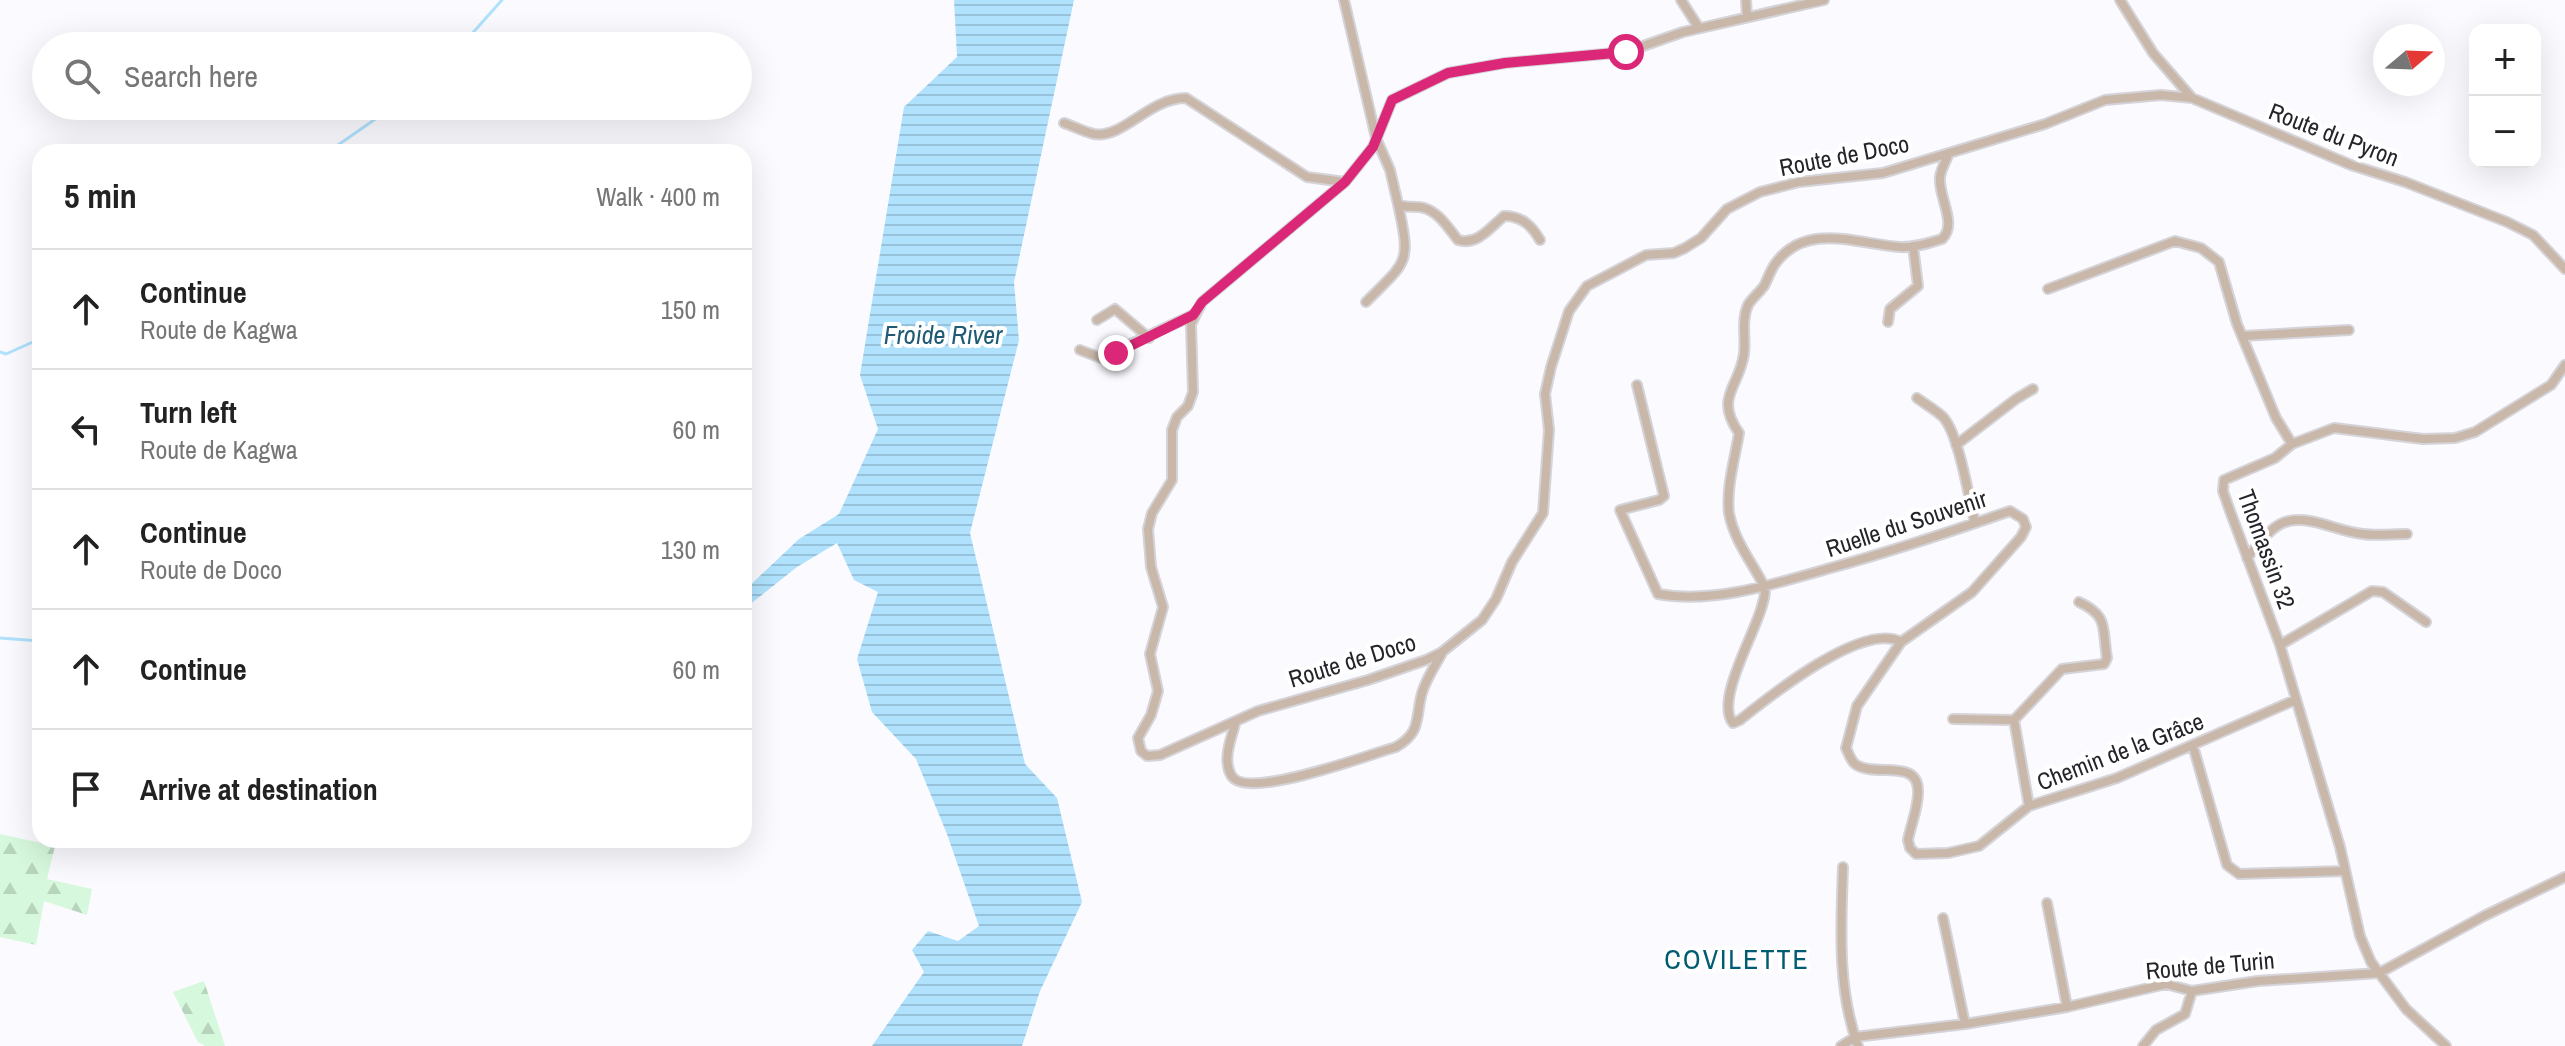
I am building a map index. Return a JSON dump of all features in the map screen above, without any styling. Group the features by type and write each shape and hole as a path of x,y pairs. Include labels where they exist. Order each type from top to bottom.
{"street":[{"path":"1344,0 1376,138 1390,170 1406,251 1400,268 1366,302"},
{"path":"1681,0 1699,28"},
{"path":"1746,0 1747,17"},
{"path":"1080,350 1101,358 1193,315 1202,302 1345,182 1373,147 1392,100 1448,73 1505,63 1626,52 1699,28 1824,0"},
{"name":"Route du Pyron","path":"2120,0 2153,53 2192,98 2337,160 2405,182 2507,222 2533,235 2565,269"},
{"name":"Route de Doco","path":"1193,315 1193,392 1172,430 1172,480 1152,513 1148,529 1151,567 1163,607 1150,654 1158,691 1151,715 1138,738 1138,745 1147,756 1153,758 1281,703 1368,680 1442,652 1482,620 1496,599 1512,562 1543,513 1549,430 1545,394 1569,311 1587,286 1646,255 1674,253 1685,248 1701,238 1727,209 1760,192 1799,182 1883,173 2045,124 2105,100 2161,95 2192,98"},
{"path":"1064,123 1095,134 1112,133 1159,103 1172,98 1186,98 1307,177 1345,182"},
{"name":"Route de Doco","path":"1765,587 1741,548 1729,513 1739,433 1729,419 1727,408 1731,387 1742,361 1748,305 1765,285 1775,264 1794,246 1816,238 1859,239 1900,247 1942,239 1947,234 1948,222 1940,176 1949,153"},
{"path":"1398,204 1430,210 1458,240 1465,242 1473,241 1504,216 1510,215 1527,223 1540,240"},
{"path":"2048,289 2175,241 2201,248 2219,262 2242,336 2276,418 2292,444 2334,428 2423,439 2455,438 2475,432 2551,385 2565,365"},
{"path":"1888,322 1890,309 1918,286 1913,246"},
{"path":"1097,320 1115,309 1149,338"},
{"path":"2242,336 2349,330"},
{"name":"Ruelle du Souvenir","path":"1637,385 1664,496 1620,510 1658,594 1681,598 1765,587 1904,548 2010,511 2023,519 2026,527 2021,537 1972,592 1901,642"},
{"path":"1956,445 2033,389"},
{"path":"1917,398 1944,418 1956,445 1975,523"},
{"name":"Thomassin 32","path":"2292,444 2275,458 2224,480 2223,491 2280,645 2345,871 2360,936 2371,962 2406,1009 2446,1046"},
{"path":"2247,558 2263,539 2289,521 2314,523 2361,534 2407,534"},
{"path":"1765,587 1763,603 1736,671 1727,711 1733,723 1808,668 1854,646 1885,638 1901,642"},
{"path":"2280,645 2372,591 2383,592 2426,622"},
{"path":"1953,719 2014,720 2062,669 2104,664 2107,658 2100,616 2096,610 2079,602"},
{"name":"Chemin de la Grâce","path":"1901,642 1857,706 1846,748 1855,764 1870,770 1907,771 1916,779 1918,791 1908,840 1916,854 1948,853 1979,846 2029,806 2117,778 2295,700"},
{"path":"1236,721 1227,762 1230,775 1245,784 1301,776 1396,747 1409,739 1417,725 1423,691 1442,652"},
{"path":"2014,720 2029,806"},
{"path":"2193,746 2227,865 2239,874 2345,871"},
{"path":"1843,867 1840,947 1844,991 1857,1042"},
{"name":"Route de Turin","path":"1841,1046 2067,1007 2166,984 2192,991 2258,981 2379,973 2484,916 2565,877"},
{"path":"2047,903 2067,1007"},
{"path":"1943,918 1965,1024"},
{"path":"2143,1046 2156,1030 2185,1014 2192,991"}],"green space":[{"path":"0,834 32,841 32,848 55,848 47,879 92,889 87,915 44,901 36,945 0,937"},
{"path":"204,981 225,1046 205,1046 198,1042 173,992"}],"water":[{"name":"Froide River","path":"954,0 1074,0 1014,282 1019,340 970,533 1025,764 1057,798 1082,902 1040,991 1022,1046 872,1046 924,972 912,950 928,931 958,941 979,926 947,834 916,759 872,712 857,659 878,592 854,580 837,543 797,567 752,603 752,583 799,539 839,514 878,429 860,375 904,107 957,57"}],"waterway":[{"path":"473,32 502,0"},
{"path":"339,144 374,120"},
{"path":"0,352 6,354 32,342"},
{"path":"0,638 32,640"}],"district":[{"name":"COVILETTE","path":"1737,959"}],"route":[{"path":"1116,353 1193,315 1202,302 1345,182 1373,147 1392,100 1448,73 1505,63 1626,52"}]}
